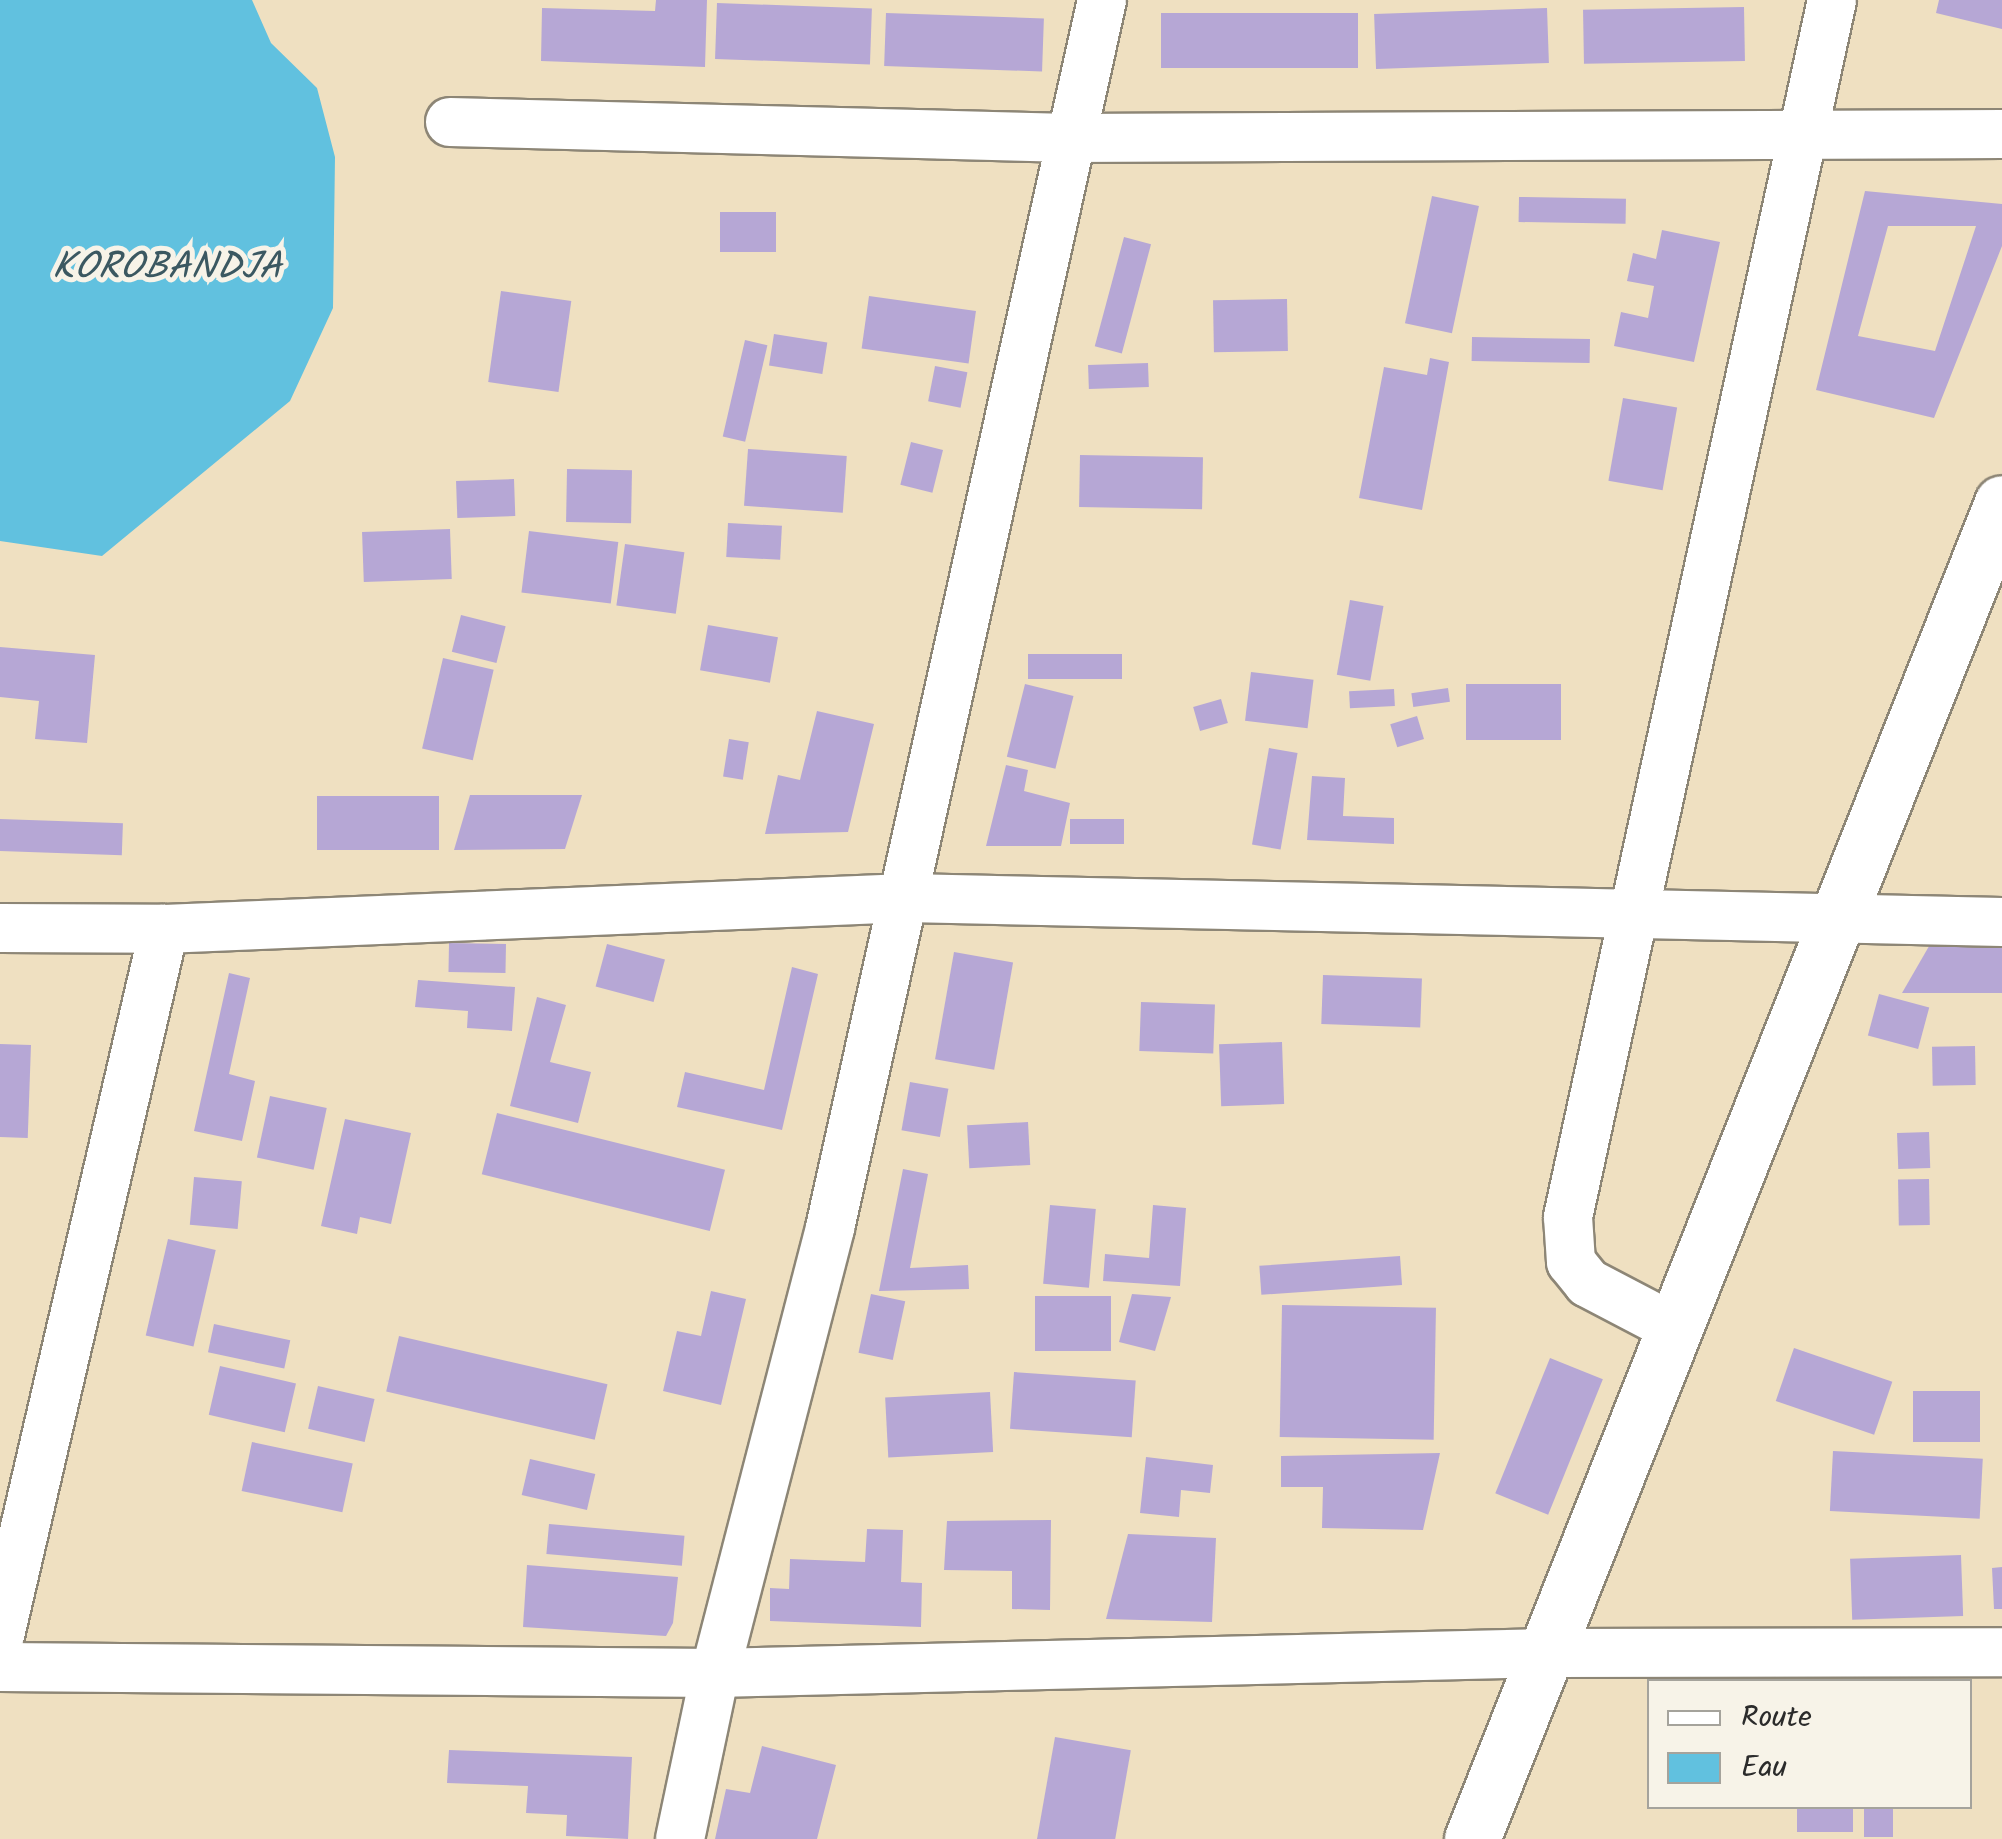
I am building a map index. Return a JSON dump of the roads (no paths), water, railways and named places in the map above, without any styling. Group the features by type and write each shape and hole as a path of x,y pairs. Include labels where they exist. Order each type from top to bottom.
{"main road":[{"path":"1472,1839 1550,1652 1674,1328 2002,504"}],"street":[{"path":"680,1839 715,1673 830,1228 906,898 1068,138 1102,0"},
{"path":"1674,1328 1588,1283 1571,1262 1566,1237 1798,136 1832,0"},
{"path":"450,122 1068,138 2002,134"},
{"path":"0,928 164,929 906,898 1837,924 2002,922"},
{"path":"0,1634 164,929"},
{"path":"0,1668 715,1673 1550,1652 2002,1652"}],"water":[{"name":"KOROBANDJA","path":"0,0 252,0 271,43 317,88 335,157 333,308 290,401 102,556 0,541"}]}
